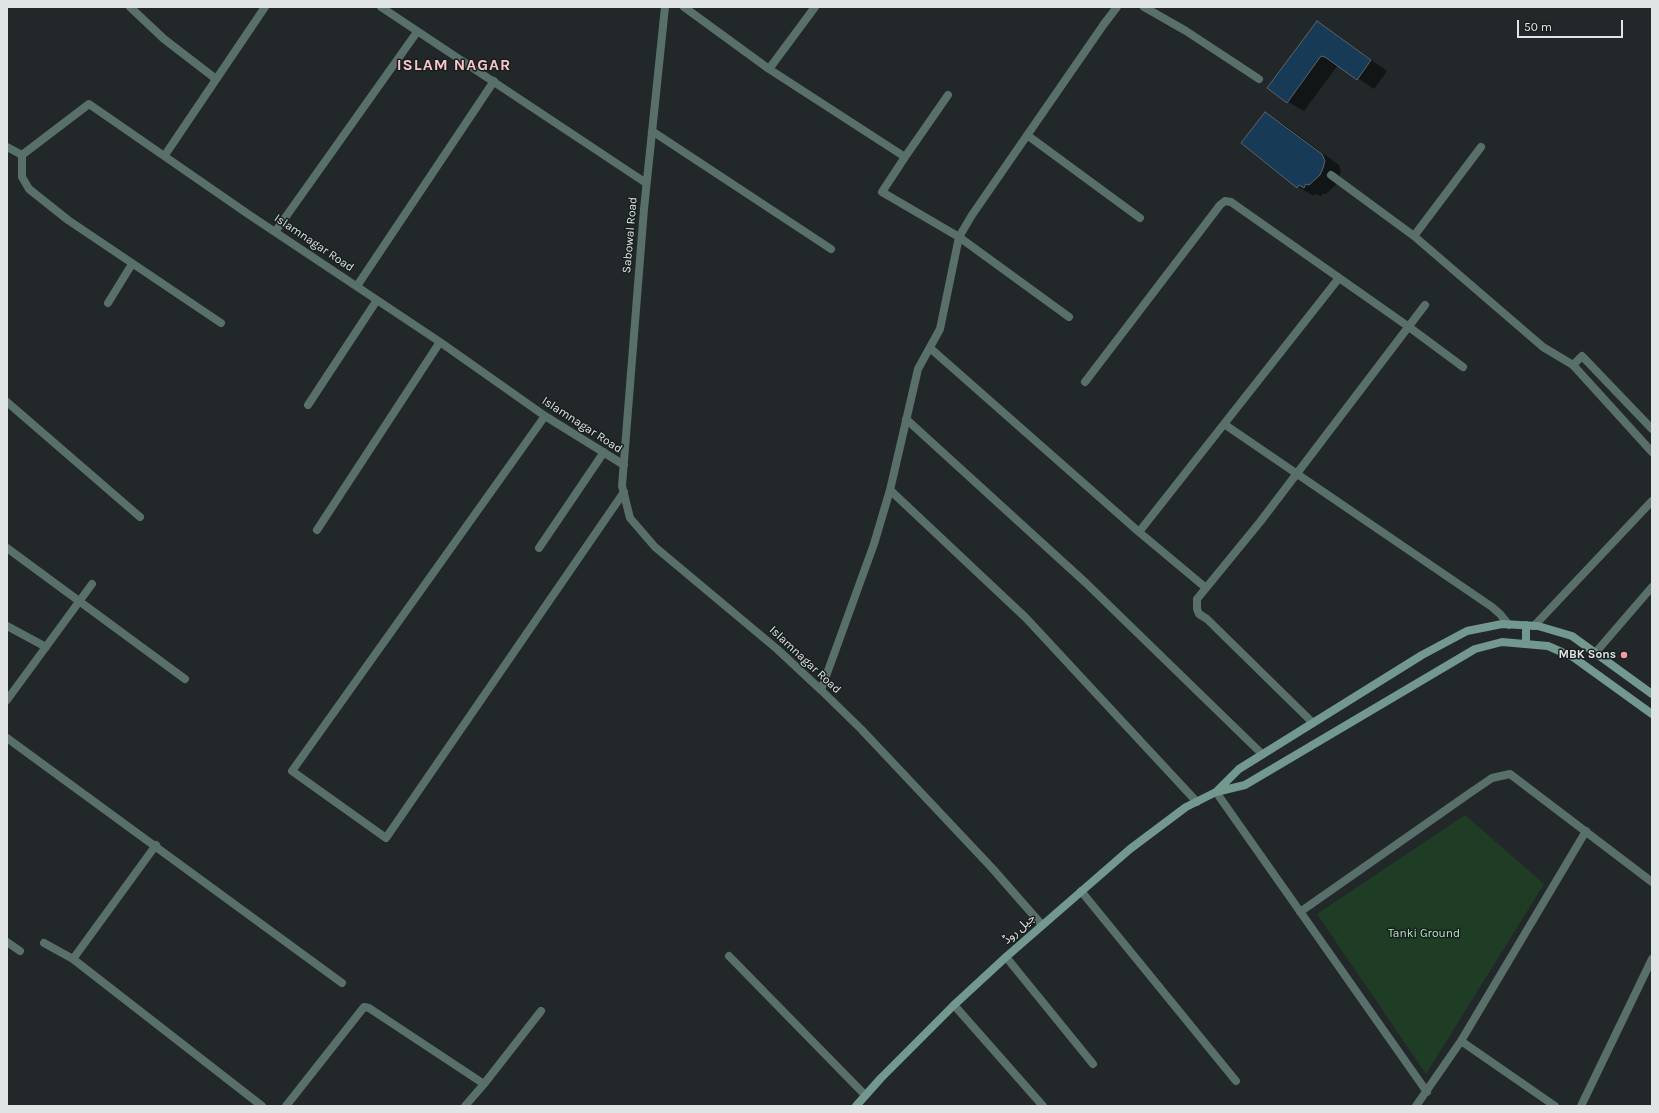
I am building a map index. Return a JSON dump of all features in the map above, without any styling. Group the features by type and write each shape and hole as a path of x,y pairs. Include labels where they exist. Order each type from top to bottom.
{"main road":[{"path":"1216,792 1239,769 1262,754 1422,655 1467,631 1509,624 1530,626 1572,636 1652,694"},
{"path":"1526,643 1530,626"},
{"path":"1216,792 1245,785 1475,649 1502,642 1548,646 1573,657 1652,714"},
{"name":"جیل روڈ","path":"856,1106 865,1095 954,1005 1042,925 1130,849 1186,807 1216,792"}],"street":[{"path":"130,7 164,39 216,79"},
{"path":"165,155 266,7"},
{"path":"381,7 646,183"},
{"name":"Sabowal Road","path":"624,465 646,183 665,7"},
{"path":"684,7 769,69 905,157"},
{"path":"769,69 815,7"},
{"path":"821,690 874,544 890,490 918,369 940,329 959,237 972,215 1027,135 1104,24 1118,7"},
{"path":"1144,7 1186,31 1259,79"},
{"path":"276,232 418,32"},
{"path":"358,286 494,81"},
{"path":"948,96 882,192 959,237 1069,317"},
{"name":"Islamnagar Road","path":"22,155 89,104 440,342 545,416 624,465 622,486 630,518 655,547 777,649 861,729 981,856 1042,925"},
{"path":"652,131 831,250"},
{"path":"1027,135 1140,218"},
{"path":"7,147 22,155 22,177 29,189 68,220 221,322"},
{"path":"1414,236 1481,148"},
{"path":"1331,175 1414,236 1543,347 1573,365 1652,452"},
{"path":"1085,382 1220,205 1225,201 1231,202 1409,327 1463,367"},
{"path":"108,303 132,264"},
{"path":"1139,532 1339,278"},
{"path":"308,405 378,300"},
{"path":"1313,723 1207,619 1199,614 1196,609 1197,599 1260,522 1425,305"},
{"path":"317,530 440,342"},
{"path":"930,348 1139,532 1206,588"},
{"path":"1573,365 1582,356 1652,429"},
{"path":"7,402 140,517"},
{"path":"545,416 292,771 386,838 624,492"},
{"path":"906,419 1086,583 1262,754"},
{"path":"1224,424 1492,607 1509,624"},
{"path":"539,548 604,452"},
{"path":"890,490 1026,618 1197,802"},
{"path":"1530,626 1652,501"},
{"path":"7,548 185,679"},
{"path":"7,700 92,584"},
{"path":"1596,652 1652,587"},
{"path":"7,626 46,647"},
{"path":"7,738 156,845 342,983"},
{"path":"1300,912 1492,778 1510,774 1652,882"},
{"path":"1216,792 1426,1092"},
{"path":"1416,1106 1461,1042 1586,831"},
{"path":"73,959 156,845"},
{"path":"1081,891 1236,1081"},
{"path":"7,942 20,951"},
{"path":"44,942 73,959 262,1106"},
{"path":"729,956 865,1095"},
{"path":"1006,957 1093,1064"},
{"path":"1581,1106 1652,959"},
{"path":"954,1005 1043,1106"},
{"path":"286,1106 364,1007 369,1008 484,1084"},
{"path":"465,1106 542,1012"},
{"path":"1461,1042 1555,1106"}],"green space":[{"name":"Tanki Ground","path":"1465,815 1544,884 1426,1074 1317,914"}],"building":[{"path":"1317,21 1371,60 1357,80 1325,57 1321,56 1287,103 1267,88"},
{"path":"1265,112 1322,154 1325,161 1320,175 1309,185 1306,184 1304,188 1299,185 1297,188 1241,143"}],"place":[{"name":"MBK Sons","path":"1624,655"}],"district":[{"name":"ISLAM NAGAR","path":"454,65"}]}
